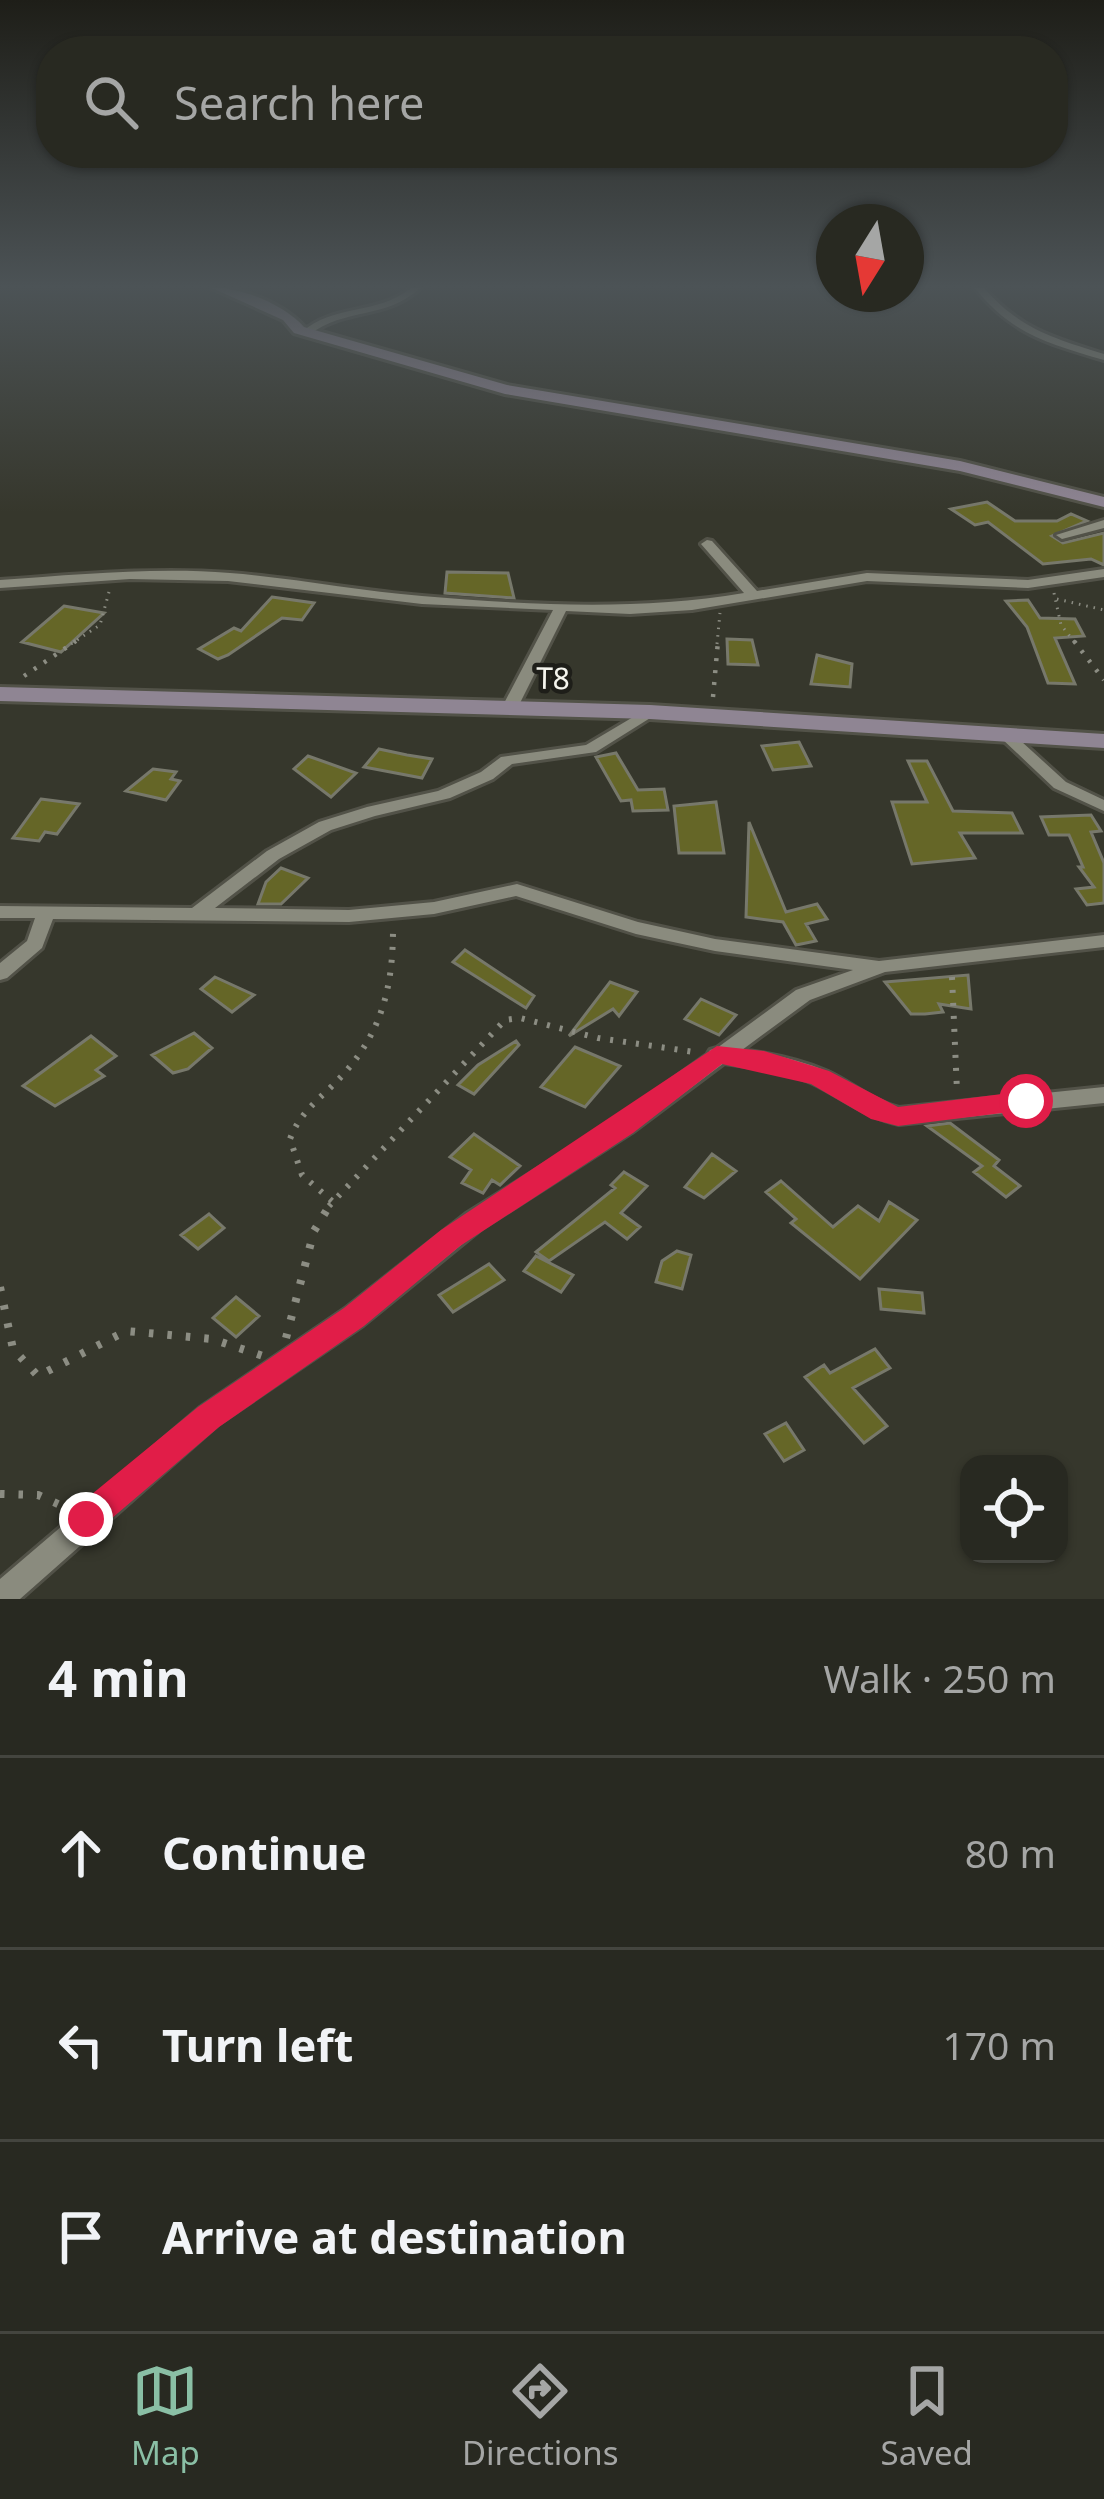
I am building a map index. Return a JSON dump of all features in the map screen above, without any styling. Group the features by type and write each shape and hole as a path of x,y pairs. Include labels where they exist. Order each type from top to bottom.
{"street":[{"path":"415,363 531,395 905,456 1104,502"},
{"path":"1062,535 1104,524"},
{"path":"707,544 752,594"},
{"path":"0,584 115,576 280,580 422,600 663,609 866,577 1052,581 1104,573"},
{"path":"509,709 561,608"},
{"name":"T8","path":"2,694 650,712 1104,741"},
{"path":"194,916 321,827 375,808 462,792 492,776 507,760 590,749 650,712"},
{"path":"1004,734 1060,785 1104,806"},
{"path":"0,912 393,913 517,890 636,928 715,945 883,966"},
{"path":"0,974 35,944 45,915"},
{"path":"0,1598 86,1519 279,1365 354,1317 474,1221 624,1126 803,995 883,966 1104,941"},
{"path":"717,1055 764,1060 820,1077 889,1115 1104,1095"}],"path":[{"path":"2,694 100,626 115,576"},
{"path":"1052,581 1061,625 1104,680"},
{"path":"1054,599 1104,610"},
{"path":"710,715 722,643 719,602"},
{"path":"332,1201 302,1175 290,1139 305,1112 368,1045 388,1007 395,978 393,913"},
{"path":"947,958 957,1030 956,1109"},
{"path":"0,1287 10,1354 21,1368 38,1376 74,1362 117,1332 145,1330 237,1343 279,1365 304,1261 332,1201 505,1020 520,1018 598,1038 717,1055"},
{"path":"0,1493 38,1495 86,1519"}],"building":[{"path":"987,502 1015,521 1057,521 1071,514 1087,521 1052,536 1063,543 1104,533 1104,565 1091,559 1043,564 988,522 975,525 951,509"},
{"path":"447,572 508,573 514,598 445,593"},
{"path":"272,597 314,603 302,620 282,618 218,659 199,649 234,628 241,631"},
{"path":"1028,600 1040,618 1075,619 1084,636 1055,638 1075,684 1048,683 1027,627 1006,601"},
{"path":"64,606 104,613 61,652 22,642"},
{"path":"727,639 752,640 758,665 728,664"},
{"path":"817,655 852,664 850,687 811,684"},
{"path":"799,742 811,766 773,770 762,746"},
{"path":"379,749 432,759 422,778 364,767"},
{"path":"616,753 638,790 664,789 668,810 633,811 631,800 621,801 596,757"},
{"path":"308,756 356,773 331,797 294,769"},
{"path":"908,761 927,761 953,811 1012,813 1022,833 960,833 975,858 912,864 892,802 927,802"},
{"path":"153,769 176,772 171,779 180,781 166,800 126,791"},
{"path":"41,799 79,804 57,834 45,832 39,841 13,838"},
{"path":"716,802 724,853 679,853 674,806"},
{"path":"1091,815 1101,831 1091,832 1104,863 1104,903 1087,905 1076,889 1094,887 1079,867 1083,867 1069,835 1049,835 1041,817"},
{"path":"749,822 786,912 817,904 827,919 806,924 816,941 796,945 783,922 746,917"},
{"path":"281,868 308,878 281,904 258,904 266,882"},
{"path":"465,950 534,996 526,1008 453,962"},
{"path":"968,975 971,1009 939,1004 943,1012 925,1014 911,1014 885,982"},
{"path":"215,977 254,995 232,1012 201,989"},
{"path":"610,982 637,992 619,1016 613,1009 569,1036"},
{"path":"701,999 736,1015 719,1035 685,1019"},
{"path":"194,1033 212,1048 188,1069 173,1073 152,1055"},
{"path":"91,1036 116,1056 96,1070 104,1076 55,1106 23,1086"},
{"path":"516,1041 519,1045 474,1094 458,1085 478,1065"},
{"path":"575,1047 620,1066 585,1107 541,1087"},
{"path":"950,1123 999,1160 994,1166 1020,1186 1006,1197 974,1172 982,1166 927,1126"},
{"path":"474,1134 520,1166 500,1185 492,1180 483,1193 462,1183 471,1170 450,1157"},
{"path":"712,1154 736,1171 704,1198 685,1187"},
{"path":"624,1172 647,1186 621,1213 640,1227 627,1239 605,1222 549,1261 536,1252 615,1188 611,1185"},
{"path":"781,1181 833,1227 858,1206 879,1221 889,1202 917,1220 860,1279 791,1223 796,1219 766,1192"},
{"path":"209,1214 224,1228 198,1249 181,1235"},
{"path":"677,1251 691,1255 682,1289 656,1282 662,1261"},
{"path":"536,1256 573,1275 561,1292 524,1271"},
{"path":"489,1264 504,1280 453,1312 439,1295"},
{"path":"879,1289 922,1293 924,1313 881,1309"},
{"path":"236,1297 259,1316 236,1337 213,1318"},
{"path":"875,1349 890,1368 853,1388 887,1426 864,1443 805,1377 824,1365 830,1373"},
{"path":"786,1423 804,1450 784,1461 765,1434"}],"route":[{"path":"86,1519 209,1417 354,1317 474,1221 624,1126 717,1055 764,1060 820,1077 880,1112 898,1116 1026,1101"}]}
